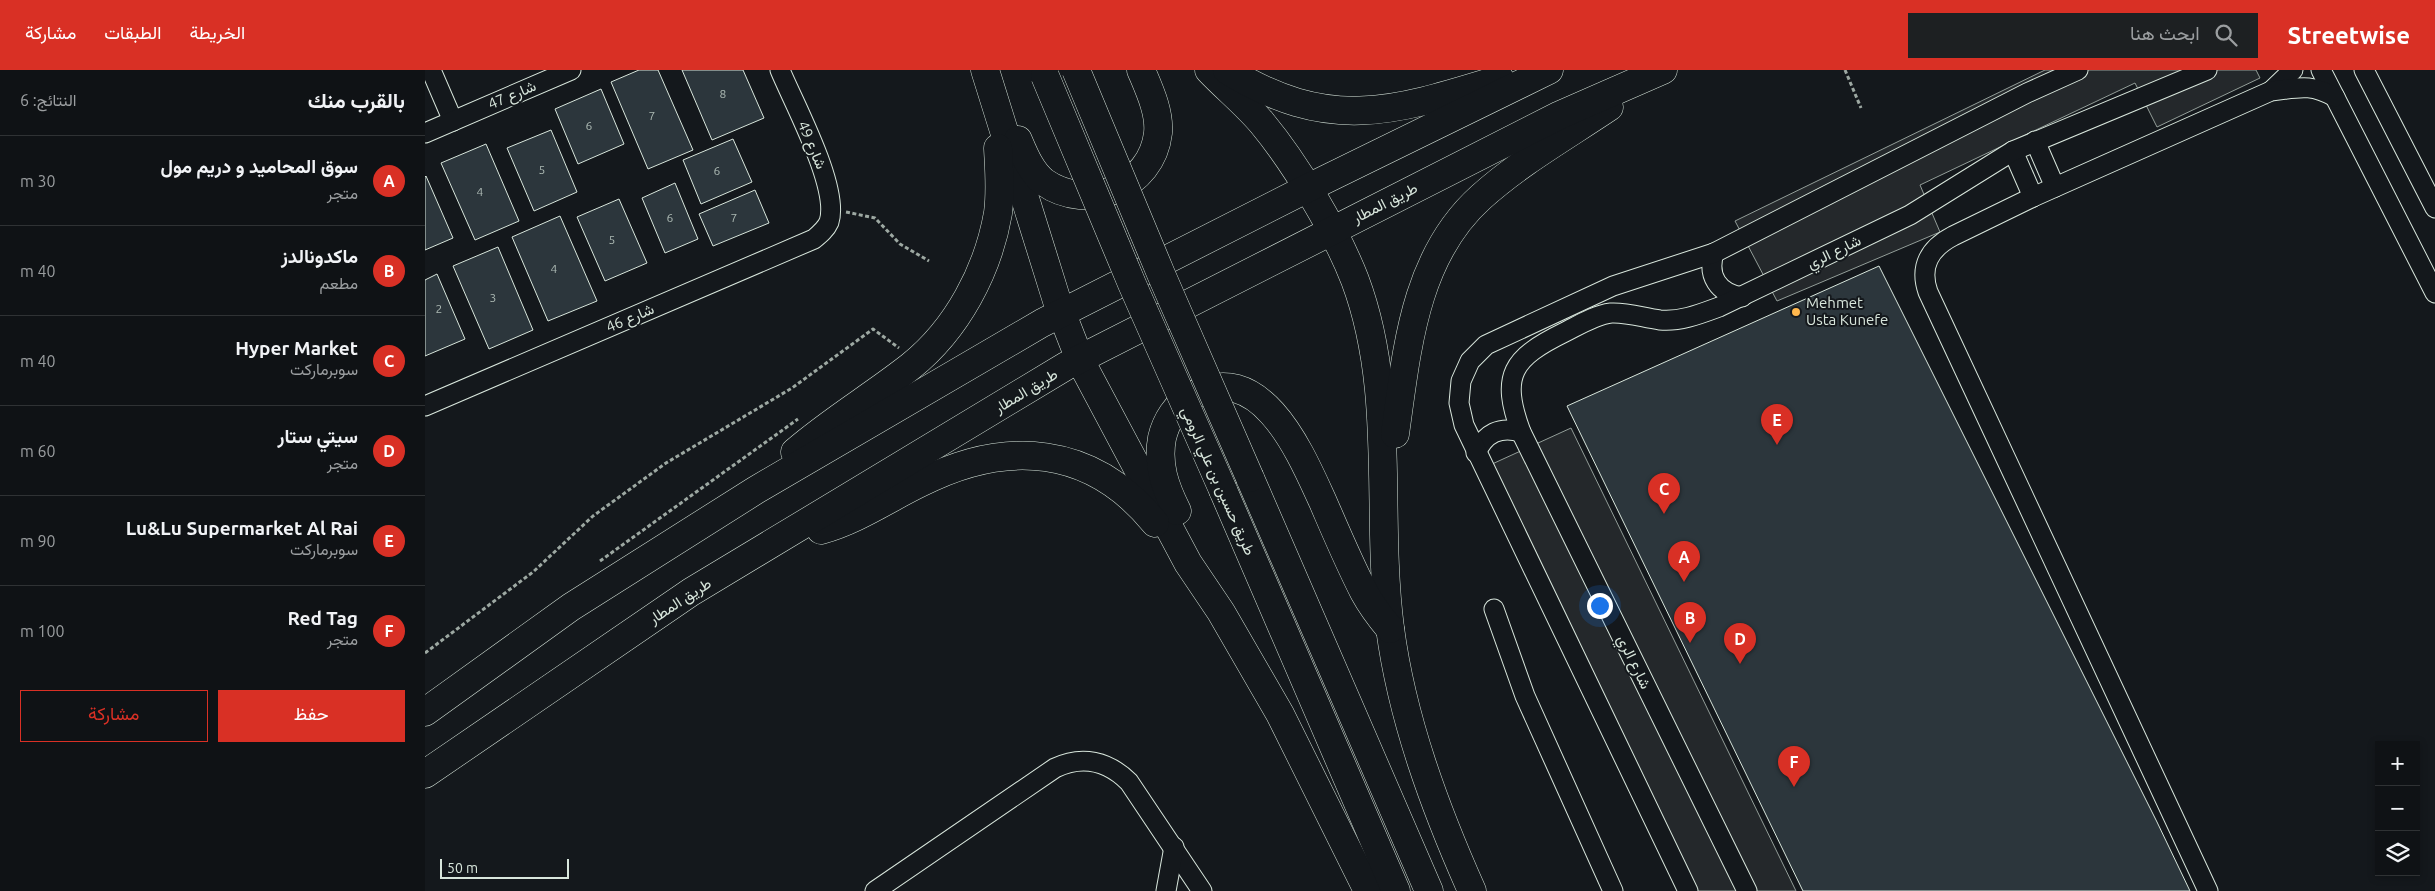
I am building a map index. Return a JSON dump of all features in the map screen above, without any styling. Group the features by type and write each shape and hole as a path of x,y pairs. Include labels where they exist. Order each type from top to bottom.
{"highway":[{"path":"985,70 997,114 1061,312 1079,360 1188,563 1251,663 1280,714 1368,891"},
{"name":"طريق حسين بن علي الرومي","path":"1076,70 1161,274 1429,891"},
{"path":"997,114 1014,131 1027,161 1043,181 1065,193 1091,196 1115,191 1136,177 1151,156 1158,132 1155,105 1141,70"},
{"path":"1209,70 1261,122 1283,150 1343,252 1356,283 1371,338 1381,401 1385,566 1390,629 1406,706 1428,781 1472,891"},
{"path":"1227,70 1261,88 1299,103 1324,109 1351,112 1403,107 1530,70"},
{"path":"425,712 571,607 756,490 1061,312 1549,70"},
{"path":"1385,505 1412,322 1424,284 1445,241 1481,197 1521,166 1664,70"},
{"name":"طريق المطار","path":"425,774 691,592 1079,360 1560,115 1664,70"},
{"name":"طريق حسين بن علي الرومي","path":"1044,73 1128,275 1396,891"},
{"path":"756,490 781,464 836,418 912,365 932,346 955,319 975,282 993,235 1000,186 997,114"},
{"path":"1188,563 1190,553 1189,535 1170,496 1161,470 1160,456 1163,432 1181,403 1200,392 1222,388 1244,392 1265,404 1295,442 1364,592 1390,629"},
{"path":"789,535 820,530 849,520 920,482 965,464 989,458 1031,455 1066,461 1083,467 1118,486 1152,520 1188,563"}],"street":[{"path":"431,70 453,121"},
{"name":"شارع 47","path":"425,133 571,70"},
{"name":"شارع 49","path":"780,70 825,175 831,195 830,216"},
{"path":"1688,891 1464,425 1459,403 1461,381 1470,360 1486,345 1613,286 1713,253 2027,93 2078,70"},
{"name":"شارع الري","path":"1747,891 1521,432 1512,405 1511,382 1521,360 1539,344 1602,315 1620,314 1671,320 1697,315 1742,297 1910,215 2013,151 2207,70"},
{"path":"2271,91 2293,70"},
{"path":"2321,70 2435,293"},
{"path":"2364,70 2435,208"},
{"path":"2209,891 1925,282 1924,272 1929,255 1943,242 2033,197 2271,91 2307,86 2315,87 2335,97"},
{"path":"2035,141 2055,187"},
{"path":"2013,151 2033,197"},
{"name":"شارع 46","path":"425,406 814,239 830,216"},
{"path":"1713,253 1711,268 1715,283 1723,290 1742,297"},
{"path":"1476,453 1481,443 1489,435 1499,430 1511,429 1521,432"},
{"path":"1494,609 1525,696 1613,891"},
{"path":"875,891 1055,768 1077,761 1100,763 1121,774 1136,792 1202,891"},
{"path":"1166,891 1174,847"}],"path":[{"path":"1845,70 1861,108"},
{"path":"830,216 875,218 900,244 929,261"},
{"path":"425,652 533,572 593,516 665,463 792,388 873,329 899,348"},
{"path":"891,354 905,342"},
{"path":"594,565 800,418"}],"shaded area":[{"path":"2045,70 2256,70 2260,78 2157,127 2135,83 1920,185 1940,232 1777,301 1735,221"},
{"path":"1571,428 1796,891 1683,891 1479,470"}],"building":[{"path":"639,70 658,70 693,150 648,169 611,82"},
{"path":"682,70 743,70 764,118 712,140"},
{"path":"601,89 624,144 578,164 555,109"},
{"path":"551,130 577,192 534,211 507,148"},
{"path":"733,139 752,182 701,204 683,160"},
{"path":"486,144 519,221 475,240 441,163"},
{"path":"425,177 453,238 425,250"},
{"path":"675,183 698,239 665,253 642,198"},
{"path":"755,190 769,223 713,246 699,214"},
{"path":"619,199 647,263 605,281 577,217"},
{"path":"560,216 597,301 548,321 512,237"},
{"path":"498,247 533,330 489,349 453,266"},
{"path":"1879,266 2190,891 1803,891 1567,406"},
{"path":"437,274 465,339 425,356 425,280"}],"place":[{"name":"Mehmet Usta Kunefe","path":"1796,312"},
{"name":"Lu&Lu Supermarket Al Rai","path":"1777,445"},
{"name":"Hyper Market","path":"1664,514"},
{"name":"سوق المحاميد و دريم مول","path":"1684,582"},
{"name":"ماكدونالدز","path":"1690,643"},
{"name":"سيتي ستار","path":"1740,664"},
{"name":"Red Tag","path":"1794,787"}]}
